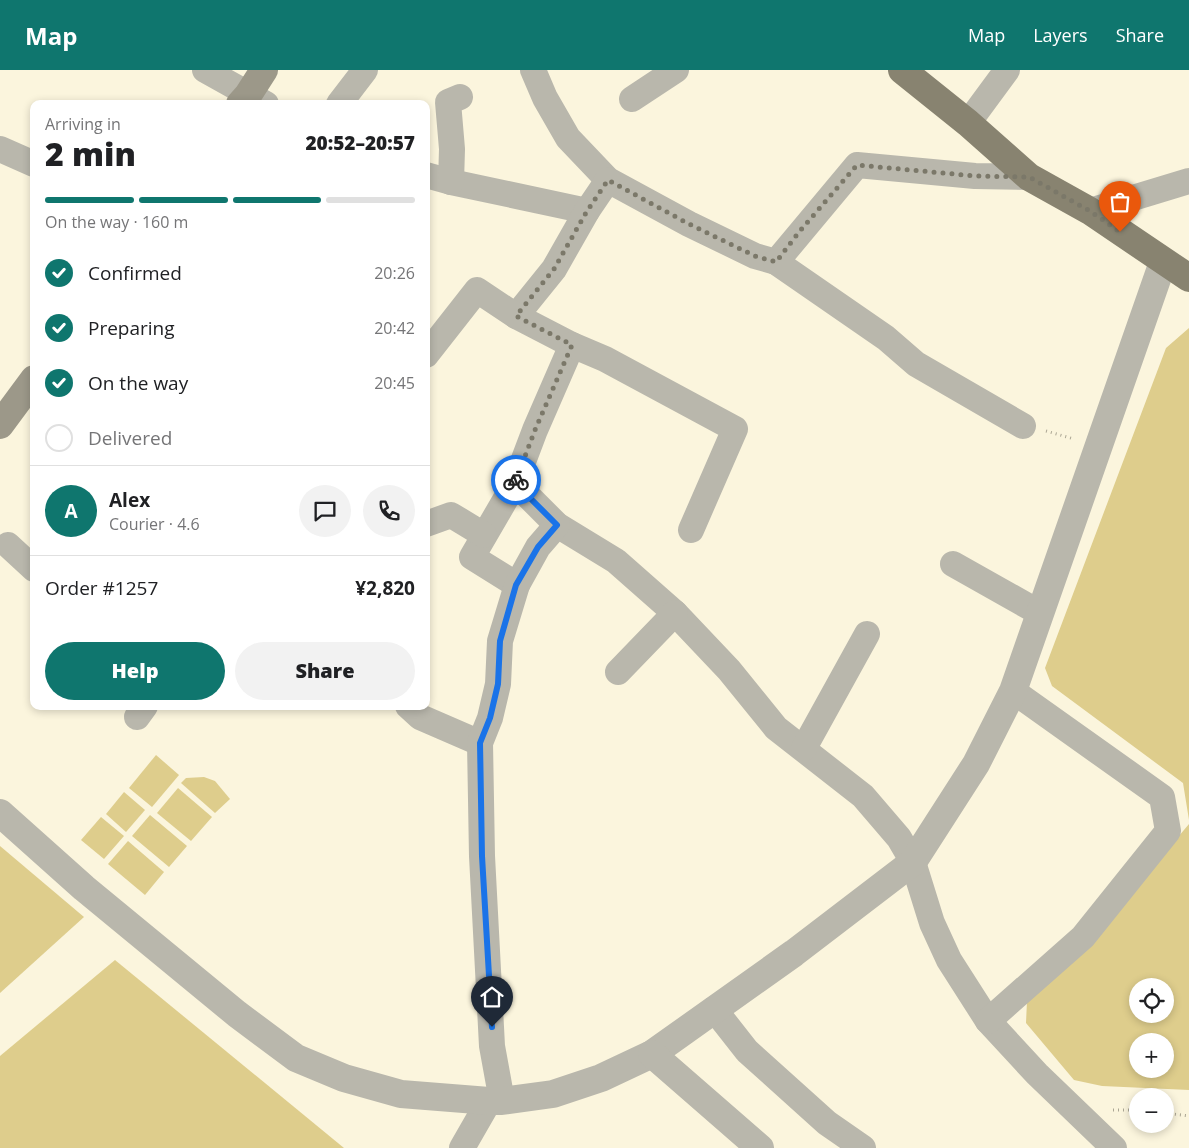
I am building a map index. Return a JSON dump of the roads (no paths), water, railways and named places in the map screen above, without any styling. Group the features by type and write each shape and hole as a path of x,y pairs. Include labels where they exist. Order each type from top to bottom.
{"main road":[{"path":"251,100 264,70"},
{"path":"902,70 968,123 1029,177 1090,211 1189,278"},
{"path":"0,425 30,384"}],"street":[{"path":"204,70 249,100"},
{"path":"342,100 365,70"},
{"path":"533,70 545,98 568,138 608,180 689,224 755,256 776,262 886,338 916,364 1023,426"},
{"path":"632,99 676,70"},
{"path":"968,123 1007,70"},
{"path":"451,182 452,149 448,102 460,97"},
{"path":"0,149 30,162"},
{"path":"776,262 799,232 857,165 975,176 1029,177"},
{"path":"430,176 587,211"},
{"path":"516,316 554,269 587,211 608,180"},
{"path":"1090,211 1189,180"},
{"path":"0,813 84,888 237,1014 296,1058 344,1078 401,1094 495,1101 553,1094 601,1078 652,1054 794,953 913,862 976,764 1013,691 1163,262"},
{"path":"430,350 477,290 516,316 572,345 605,359 735,429 691,530"},
{"path":"516,585 472,556 515,483 535,430 572,345"},
{"path":"515,483 557,525 616,561 675,614 729,670 776,728 863,796 899,838 913,862 932,923 949,960 988,1021 1037,1074 1114,1148"},
{"path":"430,522 451,514 484,535"},
{"path":"462,1148 495,1101 482,856 480,743 490,718 498,684 500,641 516,585 538,547 557,525"},
{"path":"8,544 30,565"},
{"path":"953,564 1040,613"},
{"path":"618,672 675,614"},
{"path":"804,748 867,634"},
{"path":"988,1021 1083,937 1168,832 1162,797 1013,691"},
{"path":"412,710 420,717 480,743"},
{"path":"714,1009 747,1051 828,1123 863,1148"},
{"path":"652,1054 760,1148"}]}
